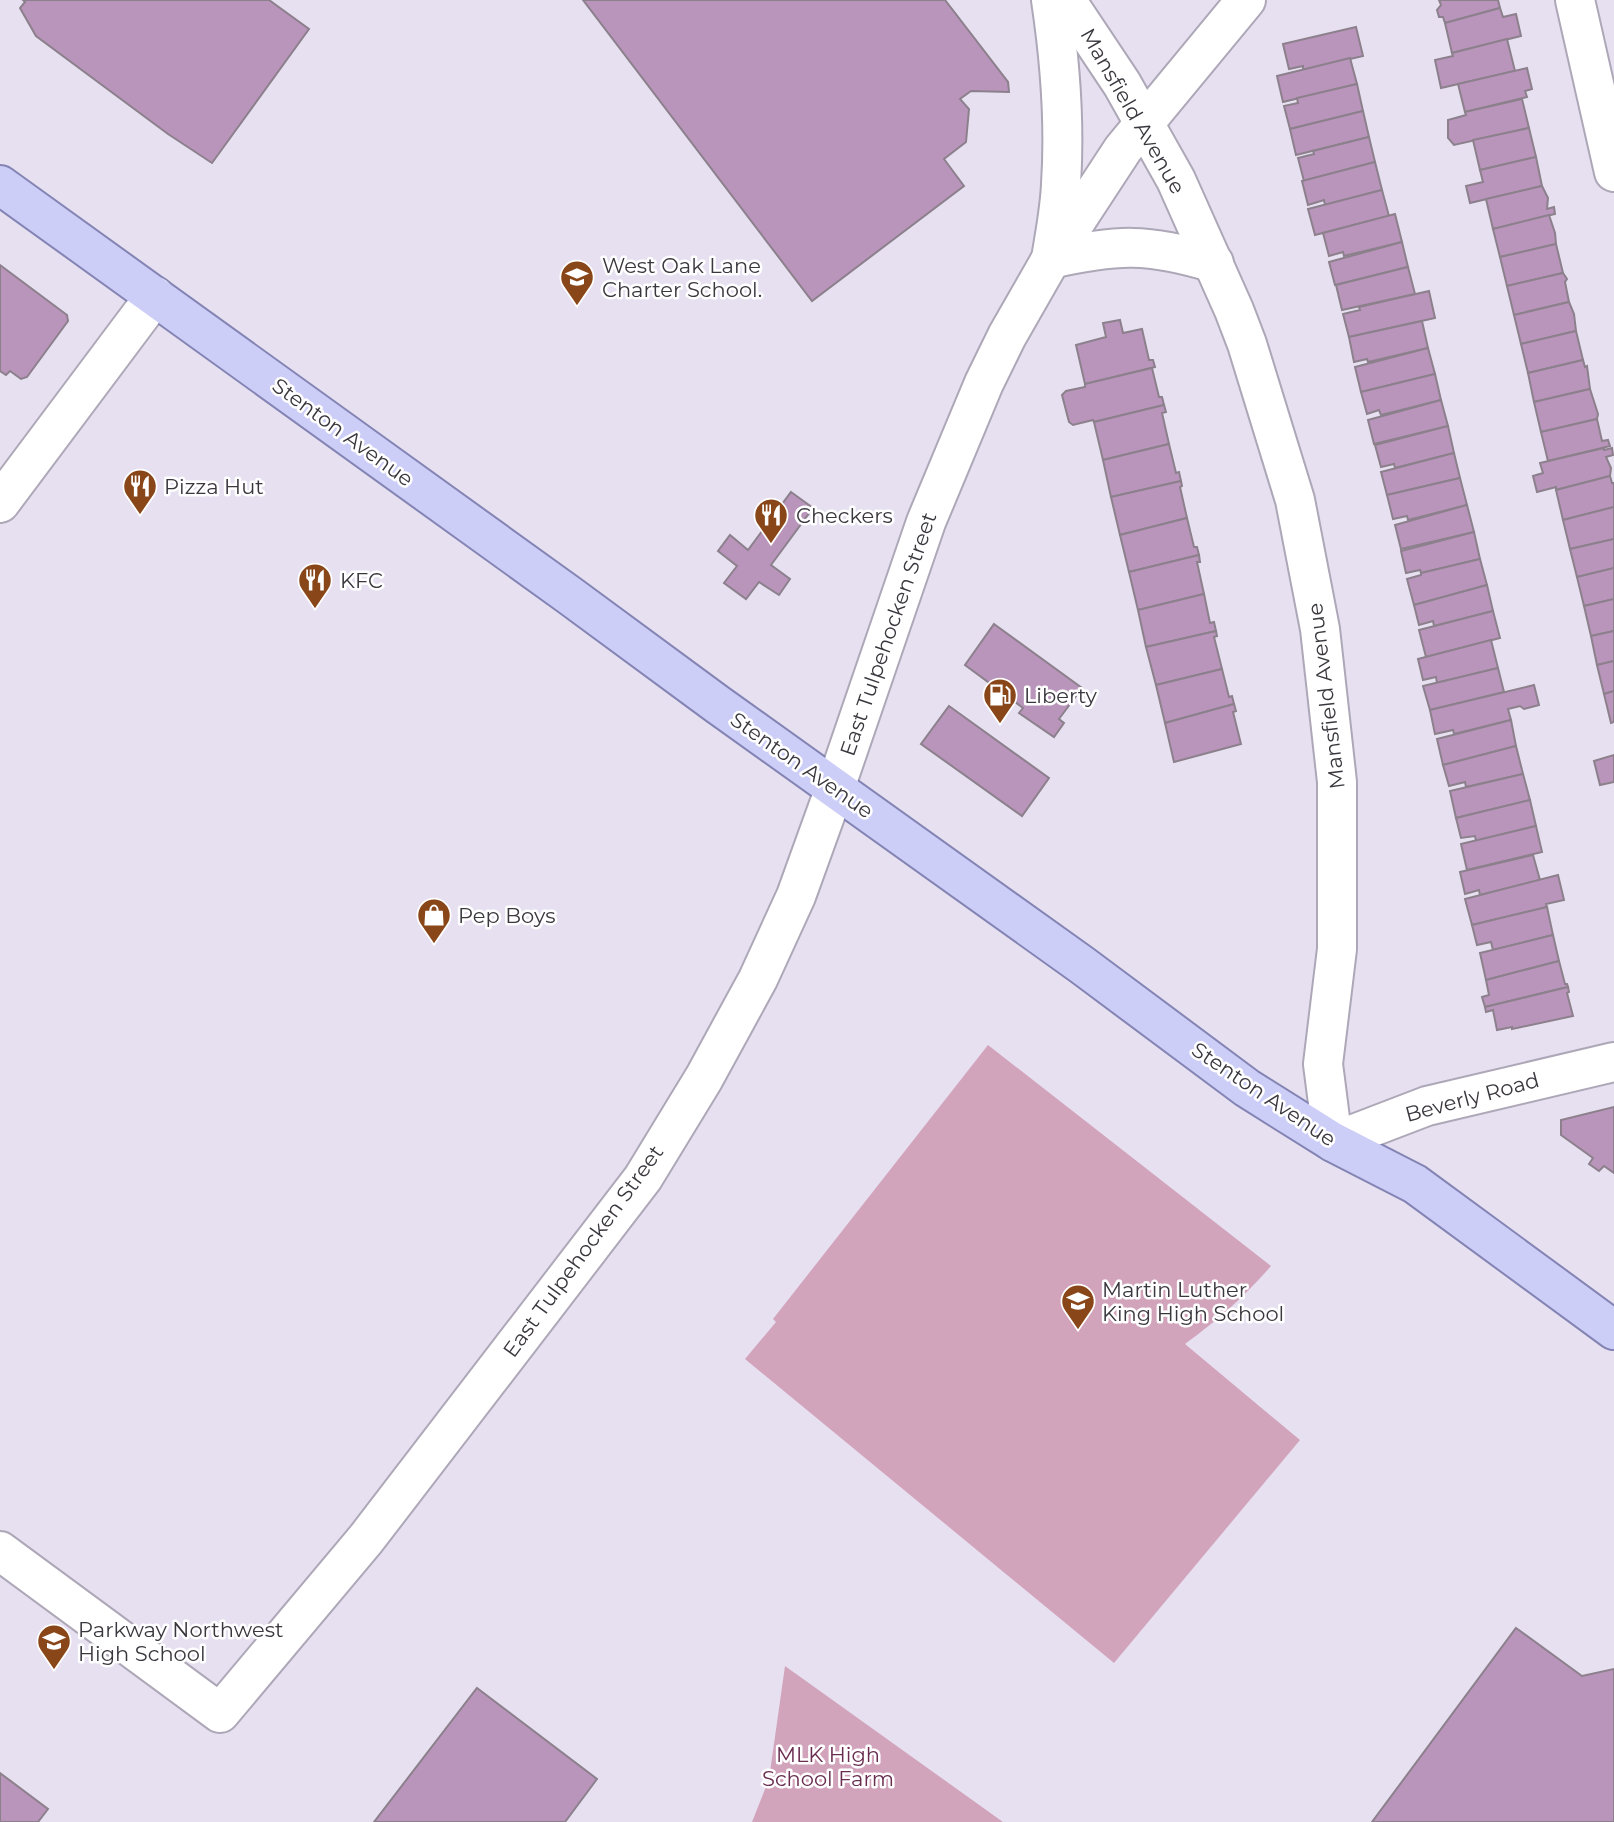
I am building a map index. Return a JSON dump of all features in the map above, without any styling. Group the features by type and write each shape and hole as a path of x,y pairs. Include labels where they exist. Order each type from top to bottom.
{"main road":[{"name":"Stenton Avenue","path":"0,184 1082,965 1247,1088 1334,1142 1415,1184 1614,1330"}],"street":[{"name":"Mansfield Avenue","path":"1051,0 1063,155 1051,259"},
{"name":"Mansfield Avenue","path":"1066,0 1144,121 1176,180 1214,263 1251,354 1284,462 1304,540 1320,629 1337,782 1337,949 1323,1064 1334,1142"},
{"name":"East Tulpehocken Street","path":"0,1550 220,1713 366,1539 643,1178 704,1078 758,979 796,896 926,522 1007,336 1051,259 1102,179 1144,121 1246,0"},
{"path":"1574,0 1614,170"},
{"path":"1051,259 1110,247 1137,246 1186,254 1214,263"},
{"path":"0,503 155,296"},
{"name":"Beverly Road","path":"1334,1142 1427,1106 1614,1062"}],"green space":[{"path":"988,1045 1271,1266 1230,1308 1185,1344 1300,1440 1114,1663 745,1359 776,1322 773,1319"},
{"name":"MLK High School Farm","path":"785,1666 1003,1822 752,1822 769,1779"}],"building":[{"path":"23,0 269,0 309,29 212,163 168,134 36,36 20,8 25,2"},
{"path":"583,0 945,0 1008,82 1009,92 971,91 960,99 969,109 966,142 944,159 964,186 812,301"},
{"path":"1439,0 1498,0 1500,8 1445,23 1437,10 1441,5"},
{"path":"1500,8 1503,17 1516,14 1521,36 1452,53 1445,23"},
{"path":"1356,27 1363,56 1303,70 1303,66 1289,69 1283,44"},
{"path":"1507,39 1515,71 1441,88 1435,60"},
{"path":"1350,58 1357,84 1283,102 1277,76"},
{"path":"1527,68 1532,89 1525,91 1527,97 1465,112 1458,84"},
{"path":"1357,84 1363,111 1290,129 1284,106 1298,103 1297,98"},
{"path":"1522,99 1529,128 1454,145 1448,138 1448,120 1466,115 1465,112"},
{"path":"1363,111 1369,137 1296,155 1290,129"},
{"path":"1529,128 1536,157 1480,170 1473,140"},
{"path":"1369,137 1375,162 1304,181 1298,158 1314,154 1313,151"},
{"path":"1536,157 1542,186 1470,203 1466,186 1483,182 1480,170"},
{"path":"1375,162 1382,190 1325,205 1324,200 1308,205 1302,181"},
{"path":"1542,186 1548,198 1547,209 1554,207 1555,214 1493,229 1486,199"},
{"path":"1382,190 1389,216 1315,235 1308,209"},
{"path":"1395,214 1402,242 1344,256 1343,252 1329,256 1323,233"},
{"path":"1549,215 1556,244 1500,257 1493,229"},
{"path":"1402,242 1408,267 1335,285 1329,262"},
{"path":"1556,244 1563,273 1507,286 1500,257"},
{"path":"0,265 67,315 68,321 27,377 21,379 10,371 6,375 0,371"},
{"path":"1408,267 1415,294 1342,310 1336,285"},
{"path":"1563,273 1567,279 1565,282 1569,302 1514,315 1507,286"},
{"path":"1429,291 1435,318 1349,337 1343,314 1360,310 1359,307"},
{"path":"1569,302 1576,331 1521,344 1514,315"},
{"path":"1120,320 1123,333 1142,329 1149,360 1153,360 1155,367 1085,384 1076,345 1106,337 1103,323"},
{"path":"1422,321 1428,348 1368,362 1367,359 1354,362 1349,337"},
{"path":"1576,331 1583,360 1528,373 1521,344"},
{"path":"1428,348 1435,374 1361,392 1355,367"},
{"path":"1583,360 1585,367 1587,366 1590,389 1534,402 1528,373"},
{"path":"1152,368 1159,397 1162,397 1164,405 1094,422 1093,420 1073,425 1069,422 1062,395 1066,391"},
{"path":"1435,374 1441,400 1381,415 1379,410 1367,414 1361,392"},
{"path":"1590,389 1598,414 1597,419 1541,432 1534,402"},
{"path":"1441,400 1448,426 1374,444 1368,420"},
{"path":"1164,405 1166,412 1162,413 1169,444 1103,460 1094,422"},
{"path":"1597,419 1602,441 1608,440 1610,446 1548,461 1541,432"},
{"path":"1448,426 1454,453 1395,468 1394,464 1381,467 1375,445"},
{"path":"1169,444 1176,473 1179,472 1181,481 1111,497 1103,460"},
{"path":"1612,448 1613,455 1606,457 1611,468 1610,476 1556,490 1556,487 1537,492 1533,476 1543,473 1540,463"},
{"path":"1454,453 1460,478 1387,495 1381,472"},
{"path":"1610,476 1614,483 1614,507 1563,520 1556,490"},
{"path":"1460,478 1467,505 1408,520 1407,516 1393,519 1387,495"},
{"path":"1181,481 1187,518 1120,535 1111,497"},
{"path":"791,492 813,508 771,565 790,579 779,595 759,582 746,599 724,583 737,566 718,551 730,535 748,550"},
{"path":"1467,505 1474,532 1401,549 1395,525"},
{"path":"1614,507 1614,539 1570,549 1563,520"},
{"path":"1187,518 1194,547 1197,547 1199,555 1129,572 1120,535"},
{"path":"1474,532 1480,559 1421,573 1420,570 1406,573 1401,551"},
{"path":"1614,539 1614,568 1577,577 1570,549"},
{"path":"1199,555 1200,562 1197,562 1204,594 1138,610 1129,572"},
{"path":"1480,559 1487,585 1414,605 1407,579"},
{"path":"1614,568 1614,599 1584,606 1577,577"},
{"path":"1487,585 1493,611 1434,626 1433,621 1419,625 1414,605"},
{"path":"1204,594 1210,623 1214,622 1216,631 1146,647 1138,610"},
{"path":"1614,599 1614,631 1591,636 1584,606"},
{"path":"1493,611 1500,638 1426,657 1419,630"},
{"path":"994,624 1082,688 1059,719 1064,723 1054,737 1019,713 1023,708 965,665"},
{"path":"1216,631 1217,636 1214,637 1222,669 1156,685 1146,647"},
{"path":"1614,631 1614,661 1597,665 1591,636"},
{"path":"1491,640 1498,668 1437,683 1436,677 1423,680 1418,659"},
{"path":"1614,661 1614,691 1604,694 1597,665"},
{"path":"1498,668 1504,692 1430,710 1423,686"},
{"path":"1222,669 1229,697 1232,696 1234,704 1165,723 1156,685"},
{"path":"1534,685 1539,705 1508,709 1511,720 1454,734 1453,730 1435,734 1430,710"},
{"path":"1614,691 1614,722 1611,723 1604,694"},
{"path":"1234,704 1236,711 1233,712 1241,744 1174,762 1165,723"},
{"path":"949,706 1049,778 1022,816 921,744"},
{"path":"1511,720 1516,746 1443,765 1437,739"},
{"path":"1516,746 1523,774 1466,787 1465,782 1449,786 1443,765"},
{"path":"1614,755 1614,782 1600,785 1594,761"},
{"path":"1523,774 1530,800 1456,818 1450,791"},
{"path":"1530,800 1536,826 1476,841 1475,836 1461,838 1456,818"},
{"path":"1536,826 1542,852 1467,870 1461,844"},
{"path":"1533,855 1540,880 1480,895 1479,890 1465,894 1460,872"},
{"path":"1558,875 1564,900 1546,904 1547,907 1472,925 1465,899"},
{"path":"1547,907 1553,935 1493,950 1491,942 1477,945 1472,925"},
{"path":"1553,935 1559,961 1486,980 1480,953"},
{"path":"1559,961 1568,987 1485,1007 1482,997 1489,995 1486,980"},
{"path":"1568,987 1573,1016 1497,1030 1493,1010 1486,1012 1485,1007"},
{"path":"1614,1107 1614,1173 1604,1166 1599,1171 1589,1164 1593,1158 1561,1135 1561,1120"},
{"path":"1516,1628 1582,1676 1614,1669 1614,1822 1372,1822"},
{"path":"477,1688 597,1779 565,1822 374,1822"},
{"path":"0,1773 48,1809 38,1822 0,1822"}],"place":[{"name":"West Oak Lane Charter School.","path":"577,307"},
{"name":"Pizza Hut","path":"140,516"},
{"name":"Checkers","path":"771,545"},
{"name":"KFC","path":"315,610"},
{"name":"Liberty","path":"1000,725"},
{"name":"Pep Boys","path":"434,945"},
{"name":"Martin Luther King High School","path":"1078,1331"},
{"name":"Parkway Northwest High School","path":"54,1671"}]}
